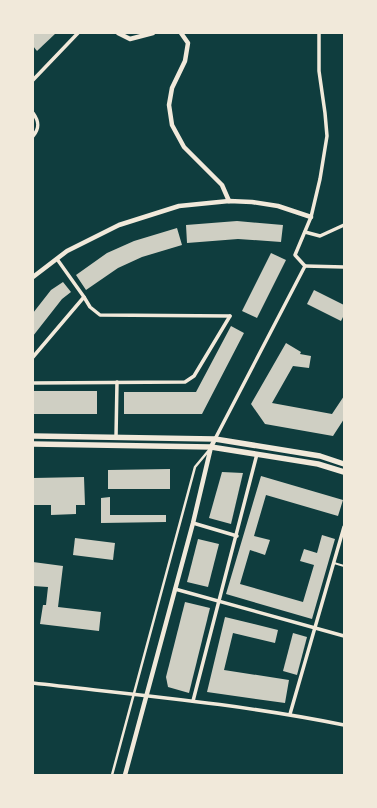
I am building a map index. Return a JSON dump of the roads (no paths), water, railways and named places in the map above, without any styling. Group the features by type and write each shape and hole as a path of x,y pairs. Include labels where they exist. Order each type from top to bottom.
{"main road":[{"path":"33,436 214,439 320,456 344,464"},
{"path":"33,444 211,447 318,464 344,472"}],"street":[{"path":"33,80 78,33"},
{"path":"118,33 130,40 153,33"},
{"path":"181,33 188,43 186,61 172,88 169,105 172,125 184,147 222,185 229,202"},
{"path":"319,33 319,71 327,136 320,179 311,218 295,255 305,266 344,267"},
{"path":"33,113 38,120 38,128 33,136"},
{"path":"33,277 67,251 119,225 179,206 229,202 252,202 278,206 311,218"},
{"path":"305,232 320,236 344,225"},
{"path":"33,383 181,382 188,380 194,376 230,316 100,315 90,308 57,258"},
{"path":"125,775 193,523 211,447 305,266"},
{"path":"33,357 84,297"},
{"path":"116,437 117,382"},
{"path":"112,775 135,695 195,467 211,447"},
{"path":"193,701 257,454"},
{"path":"193,523 236,536"},
{"path":"290,714 344,527"},
{"path":"175,589 344,636"},
{"path":"33,683 146,697 193,701 290,714 344,725"}],"lane":[{"path":"334,563 344,566"}]}
